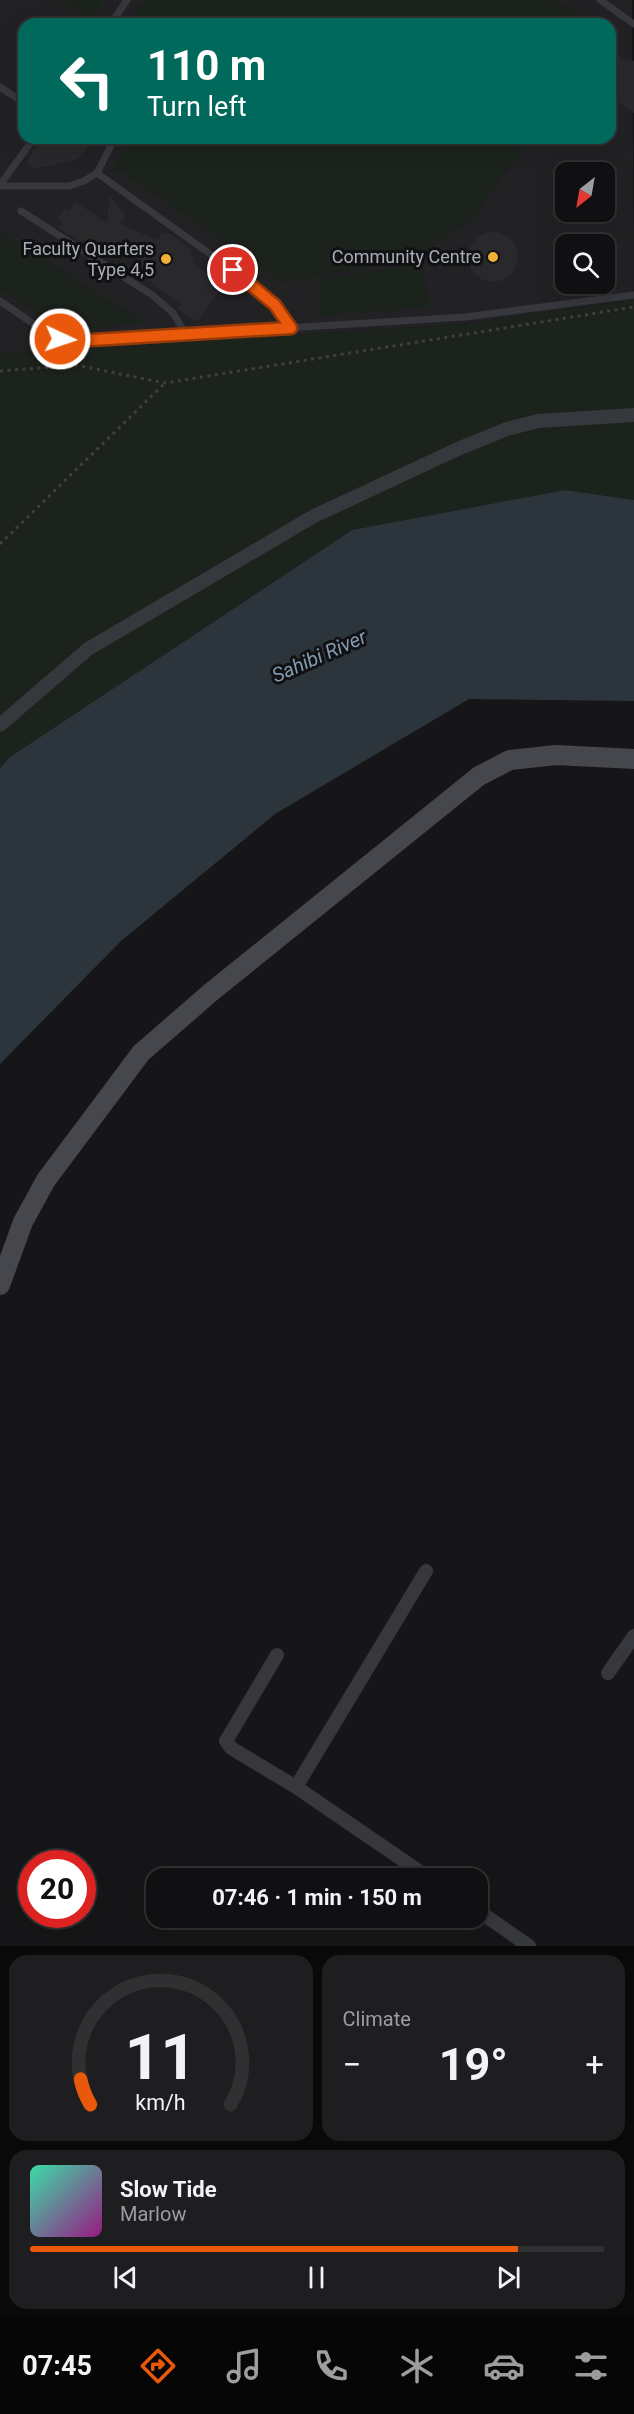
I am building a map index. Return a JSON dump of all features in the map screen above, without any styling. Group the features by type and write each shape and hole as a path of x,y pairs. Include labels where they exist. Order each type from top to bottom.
{"street":[{"path":"0,725 88,649 314,516 460,448 507,429 538,421 634,415"},
{"path":"0,1285 23,1222 46,1179 141,1053 171,1025 479,776 510,760 556,755 634,759"},
{"path":"296,1786 426,1571"},
{"path":"608,1673 634,1636"},
{"path":"277,1655 226,1741 231,1748 296,1786 415,1868"},
{"path":"488,1918 529,1946"}],"lane":[{"path":"115,18 127,0"},
{"path":"600,0 634,24"},
{"path":"0,87 18,99"},
{"path":"0,186 30,144"},
{"path":"0,186 69,186 84,181 98,173 111,144"},
{"path":"98,173 252,284 275,305 291,328"},
{"path":"21,211 152,295 174,313 186,334"},
{"path":"0,301 47,333 60,339 75,341 465,317 634,295"}],"path":[{"path":"0,371 76,364 165,383 634,307"},
{"path":"0,543 165,383"}],"shaded area":[{"path":"0,0 632,0 634,300 462,324 0,354"},
{"path":"58,0 104,0 92,18 85,18"},
{"path":"145,0 559,0 586,18 132,18"},
{"path":"127,144 527,144 473,218 416,258 283,283 114,167"},
{"path":"0,232 144,322 65,332 0,290"},
{"path":"423,263 429,307 319,316 319,279"},
{"path":"634,300 634,500 565,490 352,530 10,757 0,768 0,354 462,324"}],"water":[{"name":"Sahibi River","path":"565,490 634,500 634,701 469,699 275,814 121,941 0,1064 0,768 10,757 352,530"}],"building":[{"path":"618,56 634,61 634,113 616,101 616,60"},
{"path":"38,144 90,144 78,159 35,169 26,163"},
{"name":"Faculty Quarters Type 4,5","path":"109,196 126,216 120,224 158,240 162,233 170,234 193,251 190,255 196,257 192,262 223,286 197,322 177,309 181,304 133,270 142,261 110,246 106,247 101,255 58,228 62,223 57,219 65,208 69,211 76,202 107,223"},
{"name":"Community Centre","path":"493,232 511,239 518,257 511,275 493,282 475,275 468,257 475,239"}],"place":[{"name":"Community Centre","path":"493,257"},
{"name":"Faculty Quarters Type 4,5","path":"166,259"}],"route":[{"path":"60,339 75,341 291,328 275,305 233,270"}]}
